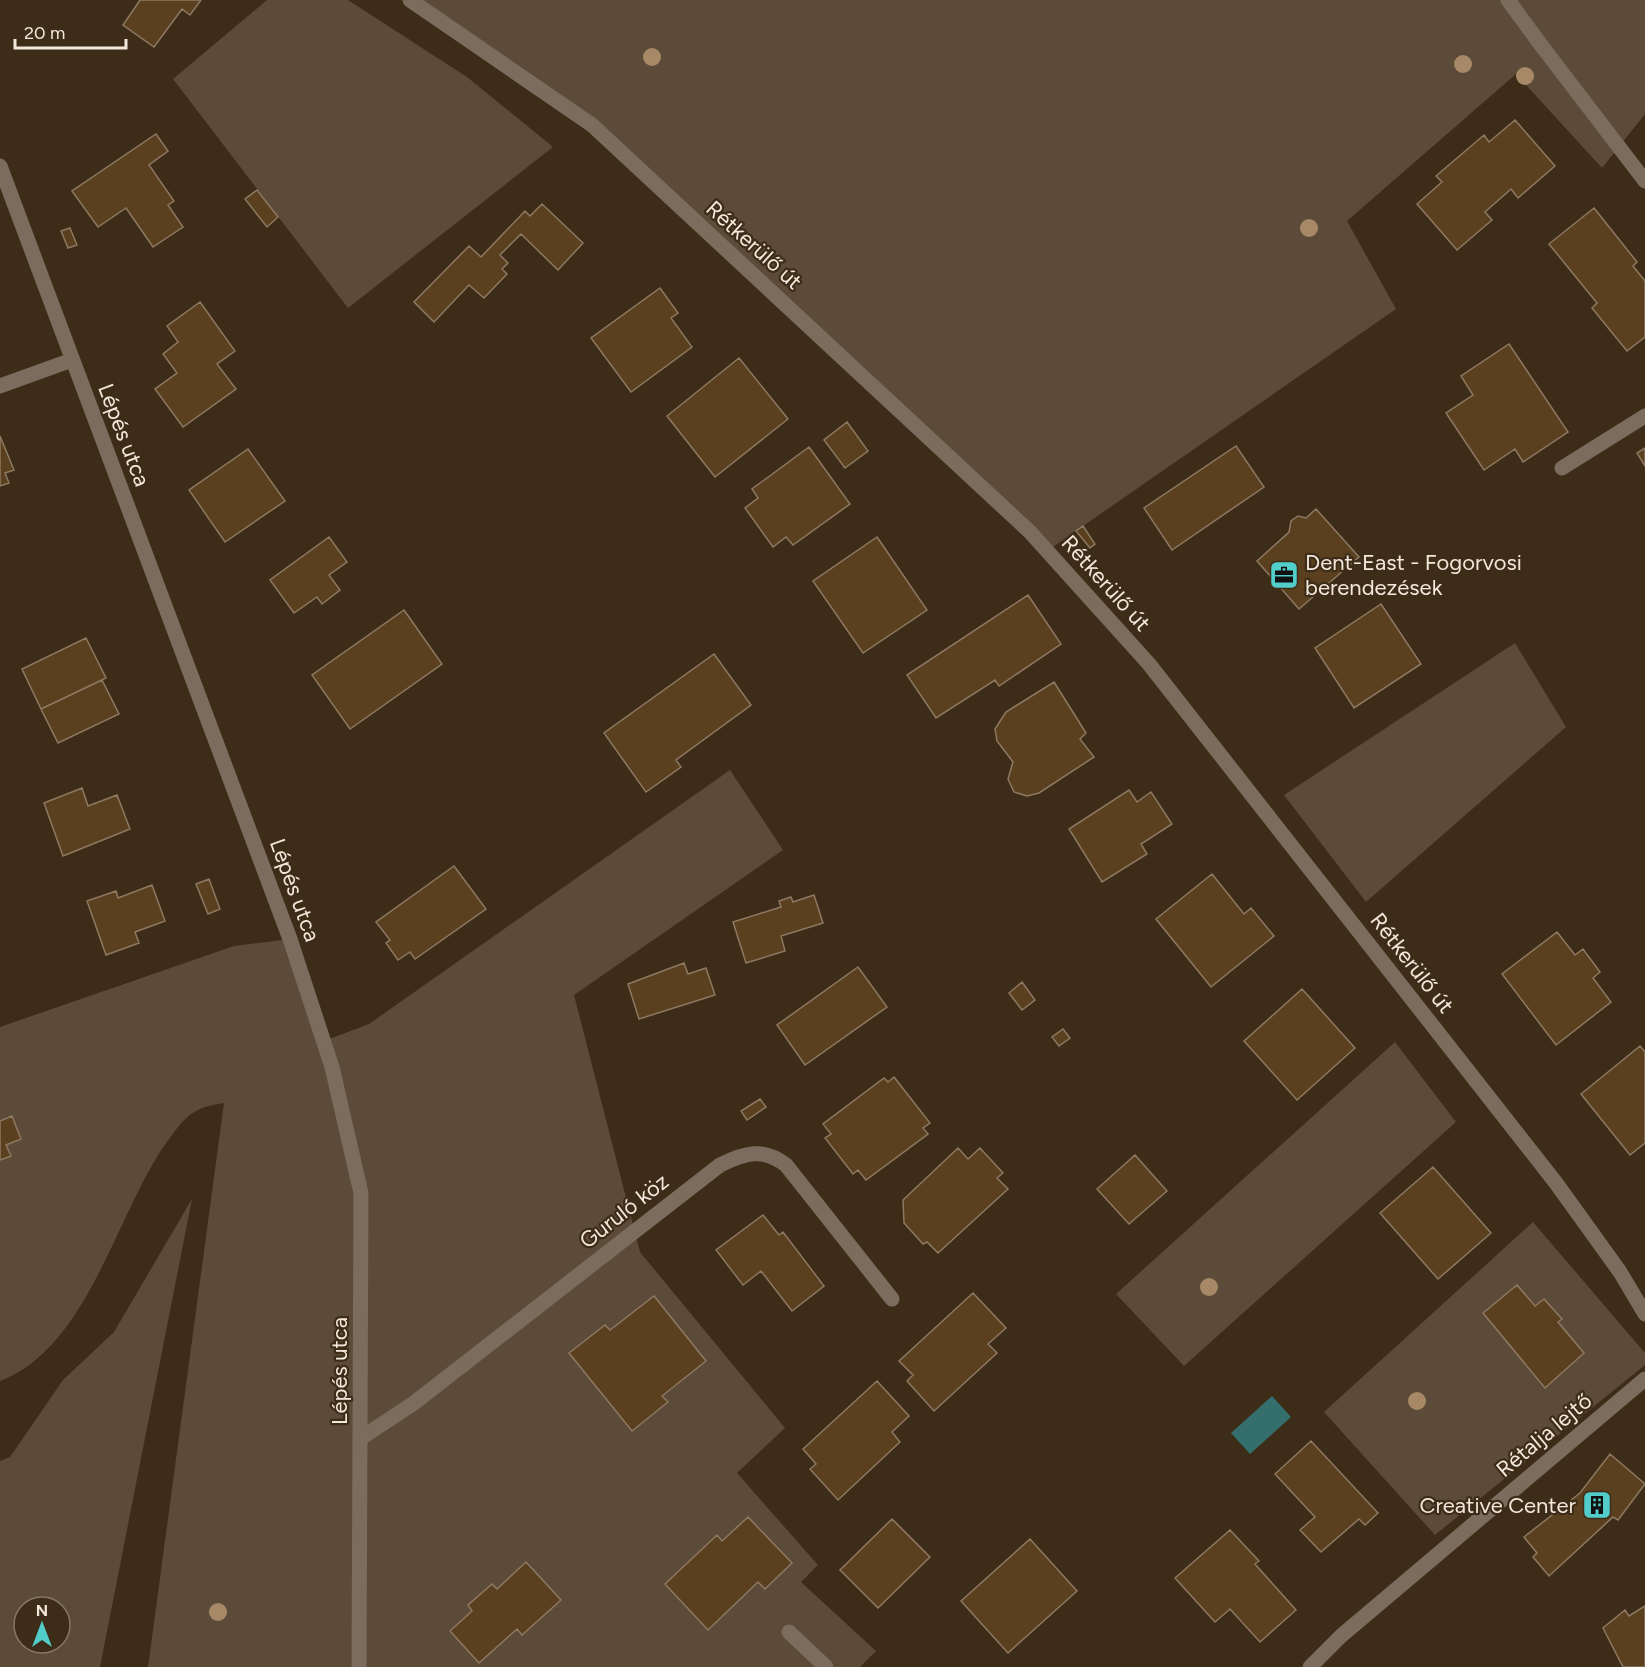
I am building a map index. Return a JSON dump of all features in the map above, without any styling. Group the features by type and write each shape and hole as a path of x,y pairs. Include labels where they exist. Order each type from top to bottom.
{"street":[{"name":"Rétkerülő út","path":"410,0 592,125 1030,532 1156,674 1556,1183 1620,1272 1645,1314"},
{"path":"1508,0 1645,182"},
{"name":"Lépés utca","path":"0,166 290,939 333,1067 361,1193 359,1667"},
{"path":"0,386 72,360"},
{"path":"1562,468 1645,416"},
{"name":"Guruló köz","path":"361,1438 414,1403 720,1166 741,1154 764,1153 775,1156 786,1165 892,1299"},
{"name":"Rétalja lejtő","path":"1310,1667 1341,1636 1645,1379"},
{"path":"789,1632 826,1667"}],"shaded area":[{"path":"267,0 348,0 467,77 553,147 348,308 173,79"},
{"path":"410,0 1645,0 1645,114 1602,168 1516,74 1347,221 1396,309 1047,551 592,125"},
{"path":"1515,643 1566,727 1366,902 1284,795"},
{"path":"730,770 783,850 574,995 640,1252 785,1428 737,1473 818,1565 801,1582 876,1651 860,1667 148,1667 224,1103 198,1110 188,1116 179,1126 146,1175 96,1278 77,1311 55,1340 30,1364 0,1381 0,1027 234,946 290,939 324,1041 369,1024"},
{"path":"1395,1042 1456,1122 1184,1366 1116,1294"},
{"path":"192,1199 100,1667 0,1667 0,1461 10,1457 63,1380 114,1332"},
{"path":"1533,1222 1645,1353 1645,1365 1435,1535 1324,1412"}],"water":[{"path":"1272,1396 1291,1417 1250,1454 1231,1433"}],"building":[{"path":"140,0 201,0 190,15 182,9 154,47 123,25"},
{"path":"1515,120 1555,166 1518,198 1511,189 1485,212 1492,220 1457,250 1417,204 1442,182 1436,176 1484,135 1489,142"},
{"path":"156,134 168,151 149,165 174,201 168,205 183,227 153,247 126,208 98,227 72,191"},
{"path":"257,190 278,217 267,227 245,199"},
{"path":"542,204 583,243 558,270 521,234 500,255 508,263 502,269 507,274 484,298 469,285 434,322 414,302 469,246 481,257 525,211 530,216"},
{"path":"1594,208 1637,262 1633,266 1645,281 1645,337 1627,351 1592,308 1597,303 1549,244"},
{"path":"70,228 77,245 68,248 61,231"},
{"path":"660,288 678,313 671,318 692,347 631,392 591,338"},
{"path":"200,302 235,351 217,364 236,389 183,427 155,389 177,373 163,354 178,342 167,326"},
{"path":"1509,344 1568,432 1523,462 1515,449 1484,470 1446,413 1473,395 1461,376"},
{"path":"739,358 788,419 715,477 667,416"},
{"path":"847,422 868,451 845,468 824,440"},
{"path":"0,436 14,470 5,473 9,483 0,486"},
{"path":"1236,446 1264,487 1172,550 1144,508"},
{"path":"809,447 850,504 793,545 786,537 773,547 745,508 758,498 752,489"},
{"path":"1645,448 1645,466 1637,453"},
{"path":"248,449 285,501 225,542 189,490"},
{"path":"1316,509 1359,557 1299,609 1257,561 1289,532 1291,521 1298,516 1306,518"},
{"path":"1083,526 1095,544 1090,548 1076,531"},
{"path":"329,537 347,562 329,575 340,590 322,604 317,597 294,613 270,580"},
{"path":"877,537 927,610 863,653 813,581"},
{"path":"1028,595 1061,644 999,686 995,680 936,718 907,675"},
{"path":"1381,604 1421,664 1354,708 1315,648"},
{"path":"404,610 442,664 350,729 312,675"},
{"path":"86,638 106,678 41,709 22,669"},
{"path":"714,654 751,705 676,760 681,767 646,792 604,733"},
{"path":"102,680 119,714 58,743 41,709"},
{"path":"1054,682 1086,733 1080,739 1094,757 1039,793 1027,796 1014,792 1008,779 1013,762 997,741 995,729 1006,712"},
{"path":"82,788 88,806 117,795 130,829 63,856 44,803"},
{"path":"1129,790 1137,802 1151,792 1172,824 1141,844 1147,854 1102,882 1069,829"},
{"path":"454,866 486,909 415,959 410,952 398,960 386,943 390,940 376,922"},
{"path":"1212,874 1244,914 1251,908 1274,936 1211,987 1156,919"},
{"path":"209,879 220,909 208,914 196,884"},
{"path":"152,885 165,921 135,932 139,943 106,955 87,901 116,891 118,898"},
{"path":"814,895 823,923 781,936 785,951 746,963 733,922 781,907 779,901 791,897 793,902"},
{"path":"1557,932 1575,955 1583,949 1600,972 1593,978 1611,1002 1556,1045 1502,974"},
{"path":"684,963 688,974 706,968 715,995 639,1019 628,984"},
{"path":"858,967 887,1007 805,1065 777,1025"},
{"path":"1022,982 1035,1000 1022,1010 1009,993"},
{"path":"1302,989 1355,1048 1297,1100 1244,1041"},
{"path":"1063,1029 1070,1038 1059,1046 1052,1037"},
{"path":"1640,1046 1645,1052 1645,1143 1630,1155 1581,1094"},
{"path":"894,1077 930,1123 923,1128 928,1134 866,1180 858,1170 853,1174 825,1138 831,1134 823,1124 884,1078 888,1082"},
{"path":"760,1099 766,1107 747,1120 741,1111"},
{"path":"12,1116 21,1139 6,1145 11,1156 0,1160 0,1121"},
{"path":"958,1148 968,1159 980,1148 1003,1173 997,1178 1008,1189 938,1253 927,1242 923,1244 904,1223 903,1200"},
{"path":"1135,1155 1167,1191 1129,1224 1097,1189"},
{"path":"1433,1167 1491,1233 1438,1279 1380,1213"},
{"path":"763,1215 779,1235 783,1232 824,1286 792,1311 761,1271 743,1285 716,1250"},
{"path":"1517,1285 1535,1306 1544,1299 1562,1319 1558,1322 1584,1353 1545,1388 1483,1313"},
{"path":"973,1293 1006,1328 988,1344 997,1353 934,1411 907,1381 913,1375 899,1361"},
{"path":"654,1296 706,1361 662,1396 668,1402 632,1431 569,1353 605,1325 610,1330"},
{"path":"877,1381 909,1416 892,1432 900,1442 838,1500 810,1469 816,1464 803,1449"},
{"path":"1311,1441 1378,1513 1365,1525 1359,1519 1321,1552 1300,1530 1315,1517 1275,1474"},
{"name":"Creative Center","path":"1610,1454 1645,1484 1618,1520 1613,1517 1549,1576 1533,1557 1537,1553 1524,1537 1580,1493"},
{"path":"748,1517 792,1563 765,1589 758,1582 708,1630 665,1584 717,1535 722,1541"},
{"path":"892,1519 930,1557 878,1608 840,1570"},
{"path":"1230,1530 1259,1561 1255,1564 1296,1610 1260,1642 1230,1609 1215,1622 1175,1578"},
{"path":"1030,1539 1077,1591 1008,1653 961,1601"},
{"path":"526,1562 561,1600 522,1635 517,1629 479,1663 450,1631 472,1611 468,1605 492,1584 497,1589"},
{"path":"1645,1606 1645,1667 1623,1667 1603,1628 1625,1610 1629,1616"}],"place":[{"name":"Dent-East - Fogorvosi berendezések","path":"1284,575"},
{"name":"Creative Center","path":"1597,1505"}]}
